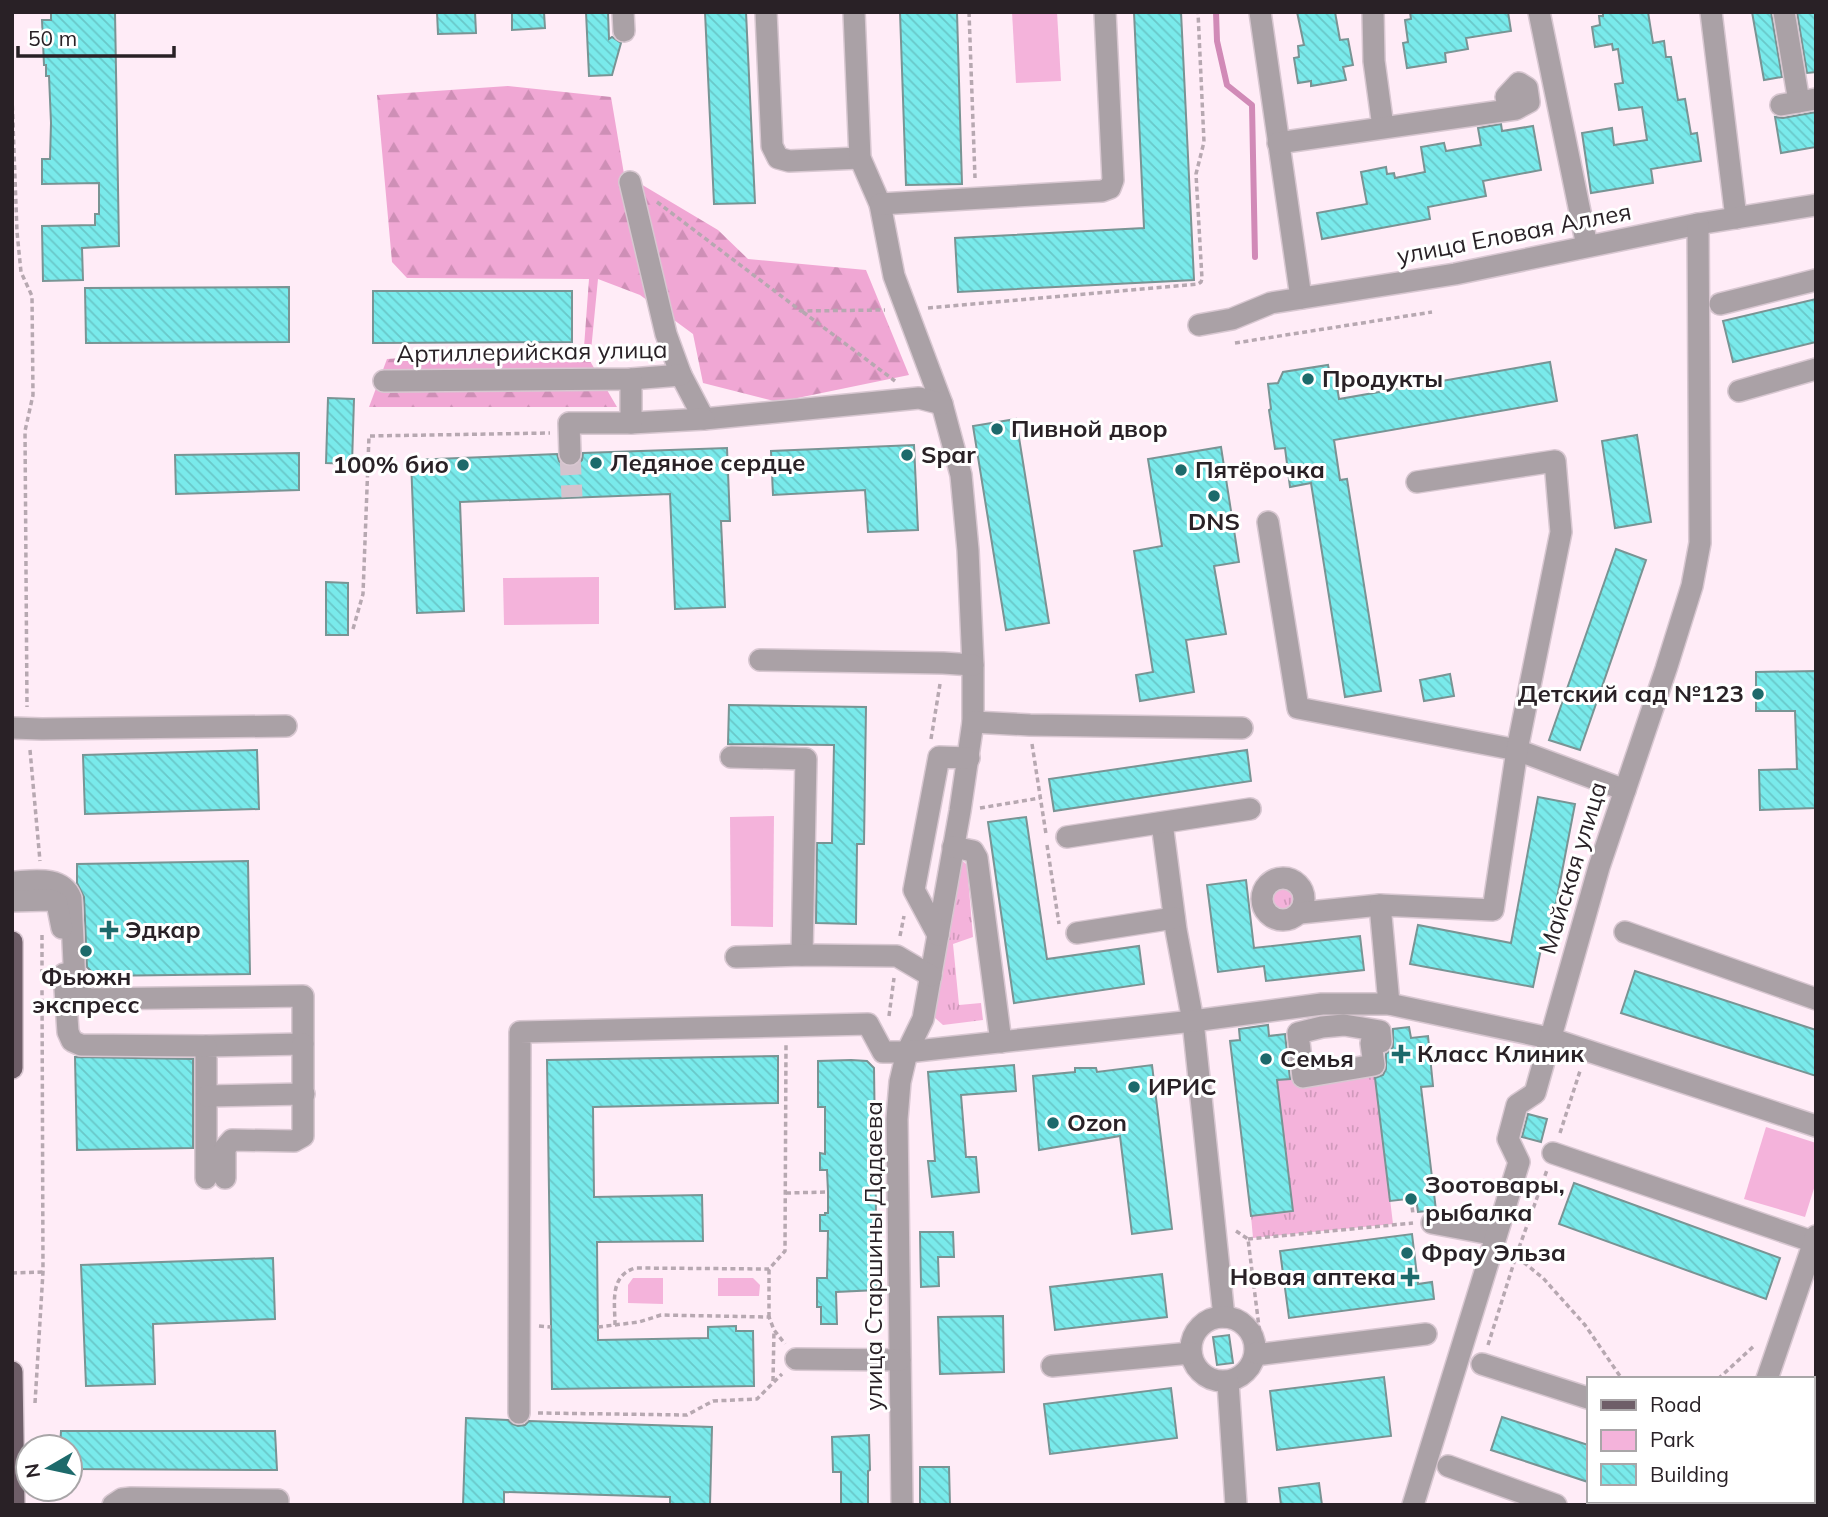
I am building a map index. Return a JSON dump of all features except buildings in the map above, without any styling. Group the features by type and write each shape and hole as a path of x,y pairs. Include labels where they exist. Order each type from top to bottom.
{"main road":[{"path":"12,942 12,1068"},
{"path":"12,1372 14,1505"}],"street":[{"path":"766,12 772,146 778,158 789,161 860,158 854,12"},
{"path":"880,204 1102,191 1110,188 1113,180 1105,12"},
{"path":"1260,12 1301,298"},
{"path":"1373,12 1374,61 1383,127"},
{"path":"1539,12 1587,246"},
{"path":"1712,12 1736,218"},
{"path":"1784,12 1799,102"},
{"path":"1278,143 1516,109"},
{"name":"улица Старшины Дадаева","path":"860,158 880,204 894,276 942,404 961,475 968,550 973,665 973,722 960,811 923,1019 907,1052 900,1082 897,1119 902,1505"},
{"path":"630,181 666,334 681,375 704,419"},
{"name":"улица Еловая Аллея","path":"1199,325 1232,319 1271,303 1455,274 1587,246 1816,205"},
{"name":"Майская улица","path":"1413,1505 1519,1163 1508,1139 1517,1105 1535,1093 1599,867 1692,586 1700,542 1698,225"},
{"path":"1720,304 1816,280"},
{"path":"1739,391 1816,369"},
{"name":"Артиллерийская улица","path":"384,381 631,379 681,375"},
{"path":"631,379 631,423"},
{"path":"570,453 569,423 704,419 919,398 942,404"},
{"path":"1300,914 1380,905 1493,910 1517,750 1561,532 1555,461 1417,482"},
{"path":"1268,522 1298,708 1517,750 1625,790"},
{"path":"760,660 973,665"},
{"path":"973,722 1242,728"},
{"path":"20,728 286,726"},
{"path":"731,757 806,759 802,955"},
{"path":"938,935 914,890 939,757 969,758"},
{"path":"1067,837 1250,809"},
{"path":"1162,823 1174,918 1193,1021 1224,1317"},
{"path":"953,847 973,851 977,858 1001,1042"},
{"path":"12,882 42,890 50,900 57,903 61,919 68,1032 72,1041 81,1045 303,1044"},
{"path":"12,901 60,884 68,889 71,898 75,985 79,994 89,999 303,996 303,1136 294,1141 232,1140 225,1148 215,1178 207,1096 206,1046"},
{"path":"1380,905 1389,1004"},
{"path":"1077,933 1174,918"},
{"path":"1625,932 1816,999"},
{"path":"736,957 897,956 931,976"},
{"path":"519,1413 520,1032 868,1024 883,1052 907,1052 1313,1005 1389,1004 1470,1028 1549,1038 1816,1126"},
{"path":"1313,1005 1317,1029"},
{"path":"207,1096 304,1094"},
{"path":"1553,1153 1815,1239 1768,1377"},
{"path":"1423,1223 1496,1235"},
{"path":"1224,1317 1243,1323 1250,1331 1259,1354 1250,1369 1240,1377 1218,1382 1209,1379 1195,1366 1191,1344 1200,1326 1207,1321 1224,1317"},
{"path":"1259,1354 1426,1334"},
{"path":"1052,1366 1191,1353"},
{"path":"796,1359 900,1360"},
{"path":"1482,1364 1587,1398"},
{"path":"1228,1381 1236,1505"},
{"path":"1448,1466 1556,1505"},
{"path":"113,1505 122,1499 131,1498 278,1500 278,1505"}],"path":[{"path":"969,12 976,198"},
{"path":"801,311 906,310 1201,282 1196,174 1205,142 1198,12"},
{"path":"12,97 15,233 21,272 32,296 33,395 25,431 20,728 42,890 43,1272 35,1406"},
{"path":"630,181 919,398"},
{"path":"1235,343 1432,312"},
{"path":"960,811 1040,798"},
{"path":"883,1052 897,956"},
{"path":"519,1413 687,1415 713,1401 757,1399 796,1359 774,1330 769,1317 769,1269 785,1251 786,1026"},
{"path":"1482,1364 1516,1256 1587,1051"},
{"path":"786,1193 828,1192"},
{"path":"1212,1213 1248,1239 1423,1223 1411,1199"},
{"path":"1248,1239 1259,1354"},
{"path":"1516,1256 1543,1278 1585,1325 1621,1377"},
{"path":"615,1325 616,1285 628,1270 769,1269"},
{"path":"12,1273 43,1272"},
{"path":"598,1326 639,1322 661,1315 769,1317"},
{"path":"773,1384 774,1330"},
{"path":"1719,1377 1758,1343"}],"green space":[{"path":"1012,12 1057,12 1061,81 1016,83"},
{"path":"508,86 611,97 624,174 718,230 748,259 866,270 909,375 778,402 703,383 693,334 640,295 598,279 590,361 617,407 369,407 387,359 479,353 583,361 589,279 407,278 392,262 377,95"},
{"path":"599,577 599,624 504,625 503,578"},
{"path":"774,816 773,927 731,926 730,817"},
{"path":"960,862 967,865 973,937 953,944 959,1005 981,1003 983,1020 943,1025 934,1017 932,1011"},
{"path":"1282,884 1293,888 1297,899 1293,910 1282,914 1271,910 1267,899 1271,888"},
{"path":"1374,1065 1393,1224 1253,1238 1251,1216 1292,1210 1277,1080"},
{"path":"1766,1127 1816,1143 1816,1182 1805,1217 1744,1199"},
{"path":"633,1278 663,1278 663,1304 628,1303 628,1285"},
{"path":"718,1278 753,1278 760,1285 759,1296 718,1296"}],"waterway":[{"path":"1216,12 1217,41 1227,85 1252,105 1255,257"}],"tunnel":[{"path":"570,454 572,497"}],"place":[{"name":"Продукты","path":"1308,379"},
{"name":"Пивной двор","path":"997,429"},
{"name":"Spar","path":"907,455"},
{"name":"Ледяное сердце","path":"596,463"},
{"name":"100% био","path":"463,465"},
{"name":"Пятёрочка","path":"1181,470"},
{"name":"DNS","path":"1214,496"},
{"name":"Детский сад №123","path":"1758,694"},
{"name":"Эдкар","path":"109,930"},
{"name":"Фьюжн экспресс","path":"86,951"},
{"name":"Класс Клиник","path":"1401,1054"},
{"name":"Семья","path":"1266,1059"},
{"name":"ИРИС","path":"1134,1087"},
{"name":"Ozon","path":"1053,1123"},
{"name":"Зоотовары, рыбалка","path":"1411,1199"},
{"name":"Фрау Эльза","path":"1407,1253"},
{"name":"Новая аптека","path":"1410,1277"}]}
